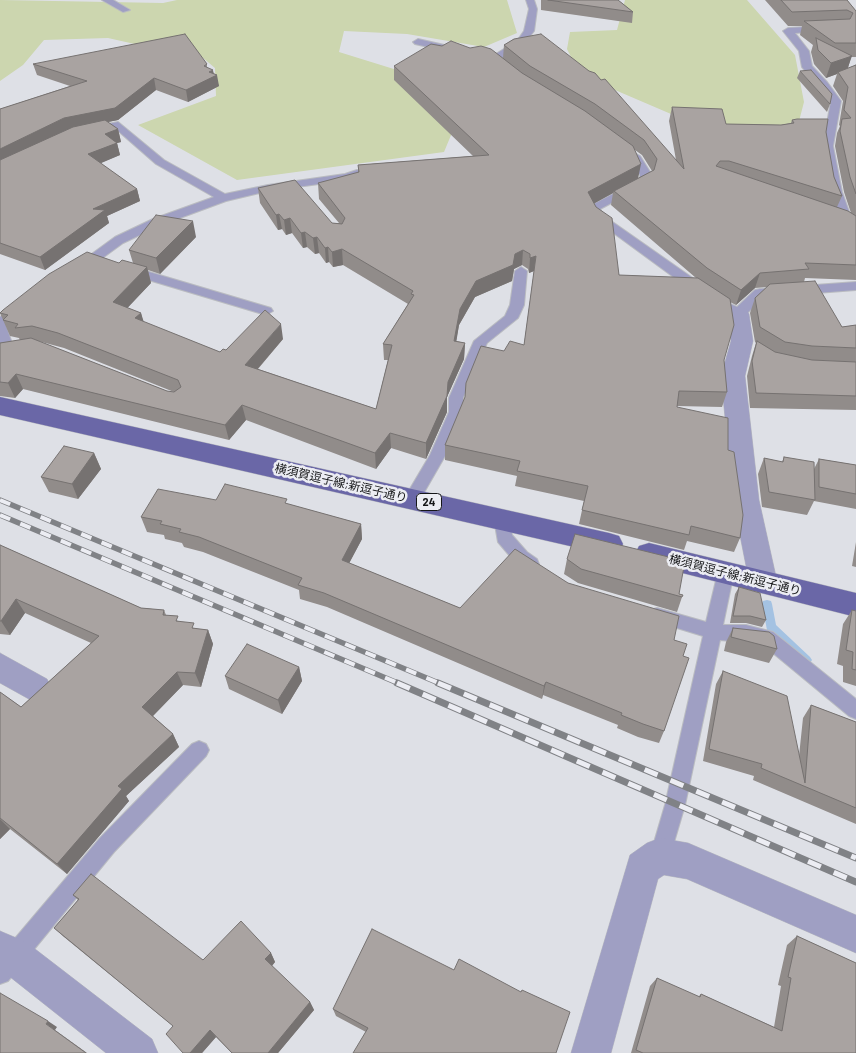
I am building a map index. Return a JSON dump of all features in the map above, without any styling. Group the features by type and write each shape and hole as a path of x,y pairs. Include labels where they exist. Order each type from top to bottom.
{"main road":[{"name":"横須賀逗子線;新逗子通り","path":"0,406 502,519 856,605"}],"street":[{"path":"738,314 750,346 733,376 746,500 763,581"},
{"path":"0,667 36,689"},
{"path":"591,1053 643,868 660,856 688,861 856,934"},
{"path":"4,959 138,1053"}],"lane":[{"path":"106,0 126,10"},
{"path":"506,66 490,58 520,43 528,31 533,9 530,0"},
{"path":"833,29 788,31 804,51 807,67 828,83 836,101 828,146 836,192 852,225"},
{"path":"418,42 466,53"},
{"path":"82,132 118,125 160,162 223,198"},
{"path":"620,146 636,158 646,174 645,182 594,208 599,218 738,314 760,293 856,286"},
{"path":"72,272 94,260 119,240 157,222 223,198 348,177 369,168"},
{"path":"299,184 310,198"},
{"path":"829,215 852,225"},
{"path":"94,260 266,311"},
{"path":"412,499 437,456 456,412 456,398 463,379 481,341 511,318 517,305 521,271"},
{"path":"23,349 4,354 0,326 33,297"},
{"path":"502,519 504,537 521,557 542,571"},
{"path":"660,856 675,805 726,572"},
{"path":"638,609 713,632 746,633 767,637 856,710"},
{"path":"4,959 107,845 199,750"}],"green space":[{"path":"0,0 163,3 177,0 507,0 517,33 484,47 407,34 344,31 339,52 426,79 464,104 444,152 237,180 138,125 216,96 215,68 184,42 148,47 108,38 44,40 23,65 0,81"},
{"path":"625,0 747,0 795,55 804,102 797,129 756,131 671,114 580,75 567,49 570,32 617,30"}],"building":[{"path":"548,0 618,0 633,12"},
{"path":"781,0 847,0 856,11 856,43 835,43 804,21 850,19 853,13 847,10 792,12"},
{"path":"185,34 207,64 204,66 213,70 209,72 217,75 186,90 154,78 115,108 64,118 0,149 0,109 87,81 33,64"},
{"path":"541,34 589,71 595,73 601,80 605,79 684,169 672,107 722,109 726,124 781,125 794,123 792,120 797,119 828,119 826,132 834,177 842,196 729,161 720,161 716,166 848,211 856,216 856,265 805,263 809,269 760,273 741,290 707,268 614,191 654,170 657,159 644,140 595,104 530,66 504,45 514,39"},
{"path":"816,38 852,56 831,63 818,50"},
{"path":"451,41 470,48 481,46 491,49 522,73 585,111 633,146 641,164 588,192 596,207 612,218 619,275 698,278 730,299 734,325 724,360 727,392 679,391 677,407 728,418 728,450 734,452 743,515 740,538 691,526 689,535 582,510 588,486 517,471 520,461 445,445 465,397 466,383 481,346 504,351 510,341 524,345 536,256 530,258 530,254 523,250 515,254 513,265 476,281 460,309 454,341 465,343 448,382 447,396 426,443 390,433 375,453 242,405 225,425 16,374 8,383 0,382 0,343 31,338 167,391 174,392 181,387 178,380 58,333 32,326 15,328 18,324 3,320 8,315 0,313 3,310 49,274 87,252 119,263 122,260 147,267 113,302 141,313 135,318 220,352 223,349 226,350 265,310 281,324 245,365 376,409 392,345 383,344 414,295 411,294 413,291 342,249 332,252 328,247 325,248 317,237 313,238 305,232 301,233 290,218 284,220 279,214 276,215 258,188 295,180 332,223 342,224 345,218 318,183 359,172 358,165 489,155 394,66 431,44 442,46"},
{"path":"856,65 856,194 850,177 840,131 842,119 851,118 844,110 848,87 838,72"},
{"path":"811,70 832,94 830,104 800,71"},
{"path":"105,120 118,129 105,134 117,143 88,154 137,189 93,209 105,210 40,257 0,243 0,160 73,127"},
{"path":"156,215 193,221 156,258 129,250"},
{"path":"815,281 842,327 856,325 856,348 812,346 785,342 760,327 755,298 770,284"},
{"path":"757,341 775,352 812,360 856,362 856,396 756,393 752,361"},
{"path":"64,446 94,453 72,484 41,477"},
{"path":"784,457 814,462 815,500 769,492 764,458 783,462"},
{"path":"819,459 856,465 856,494 819,487"},
{"path":"225,484 287,499 285,503 361,524 342,560 460,608 515,549 568,583 679,616 674,640 687,644 683,656 689,658 664,731 621,715 622,713 546,682 544,686 324,593 298,585 302,578 199,537 179,532 181,529 160,524 162,521 141,517 158,489 216,500"},
{"path":"575,534 685,561 679,594 683,595 682,597 581,569 567,559"},
{"path":"0,545 141,608 164,610 163,615 178,616 176,621 194,623 192,628 208,630 195,673 177,672 142,707 173,734 118,786 122,789 57,864 0,818 0,692 21,707 99,636 16,599 0,621"},
{"path":"739,587 760,593 766,620 750,616 733,616"},
{"path":"852,610 856,611 856,670 852,669 853,652 846,650"},
{"path":"733,628 769,632 774,636 777,649 731,637"},
{"path":"247,644 299,667 278,700 225,676"},
{"path":"723,671 787,696 805,783 811,705 856,722 856,808 761,768 762,764 709,749"},
{"path":"91,874 203,960 241,921 271,953 265,959 310,1002 268,1053 232,1053 210,1030 190,1053 183,1053 166,1034 173,1026 54,928 79,899 73,895"},
{"path":"372,929 454,970 459,959 521,992 522,990 570,1012 556,1053 353,1053 368,1028 333,1009"},
{"path":"797,936 856,963 856,1053 643,1053 636,1050 657,978 700,997 701,994 782,1031 791,978 788,977"},
{"path":"0,993 48,1021 46,1024 86,1053 0,1053"}],"waterway":[{"path":"767,604 771,627 806,660"}],"railway":[{"path":"0,500 441,684"},
{"path":"0,515 400,684"},
{"path":"397,683 856,882"},
{"path":"438,683 856,858"}]}
